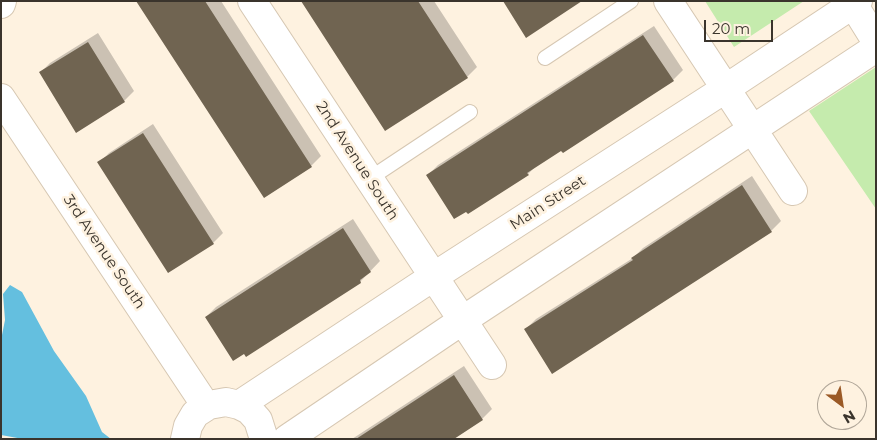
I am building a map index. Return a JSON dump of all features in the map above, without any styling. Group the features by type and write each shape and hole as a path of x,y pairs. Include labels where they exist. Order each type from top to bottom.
{"street":[{"name":"2nd Avenue South","path":"252,1 492,365"},
{"path":"668,1 793,191"},
{"path":"856,3 876,41"},
{"name":"Main Street","path":"239,405 856,3"},
{"path":"287,439 462,320 876,48"},
{"name":"3rd Avenue South","path":"1,98 206,406"},
{"path":"185,439 188,426 196,414 206,406 226,402 249,410 258,420 264,439"}],"lane":[{"path":"545,58 631,1"},
{"path":"369,179 470,112"}],"green space":[{"path":"705,1 804,1 734,47"},
{"path":"876,67 876,209 809,111"}],"water":[{"path":"10,285 22,292 54,351 86,396 102,432 111,439 23,439 1,435 1,340 5,320 3,294"}],"building":[{"path":"136,1 205,1 312,167 264,198"},
{"path":"301,1 418,1 468,78 385,131"},
{"path":"503,1 582,1 526,38"},
{"path":"643,35 674,81 563,153 561,151 527,173 529,175 468,214 466,212 454,219 426,175"},
{"path":"88,42 125,102 76,133 39,72"},
{"path":"143,133 214,244 168,273 97,162"},
{"path":"742,185 772,232 552,374 524,329 633,260 631,258"},
{"path":"343,228 371,272 360,280 361,283 246,357 244,354 233,361 205,317"},
{"path":"454,375 483,420 454,439 356,439"}]}
